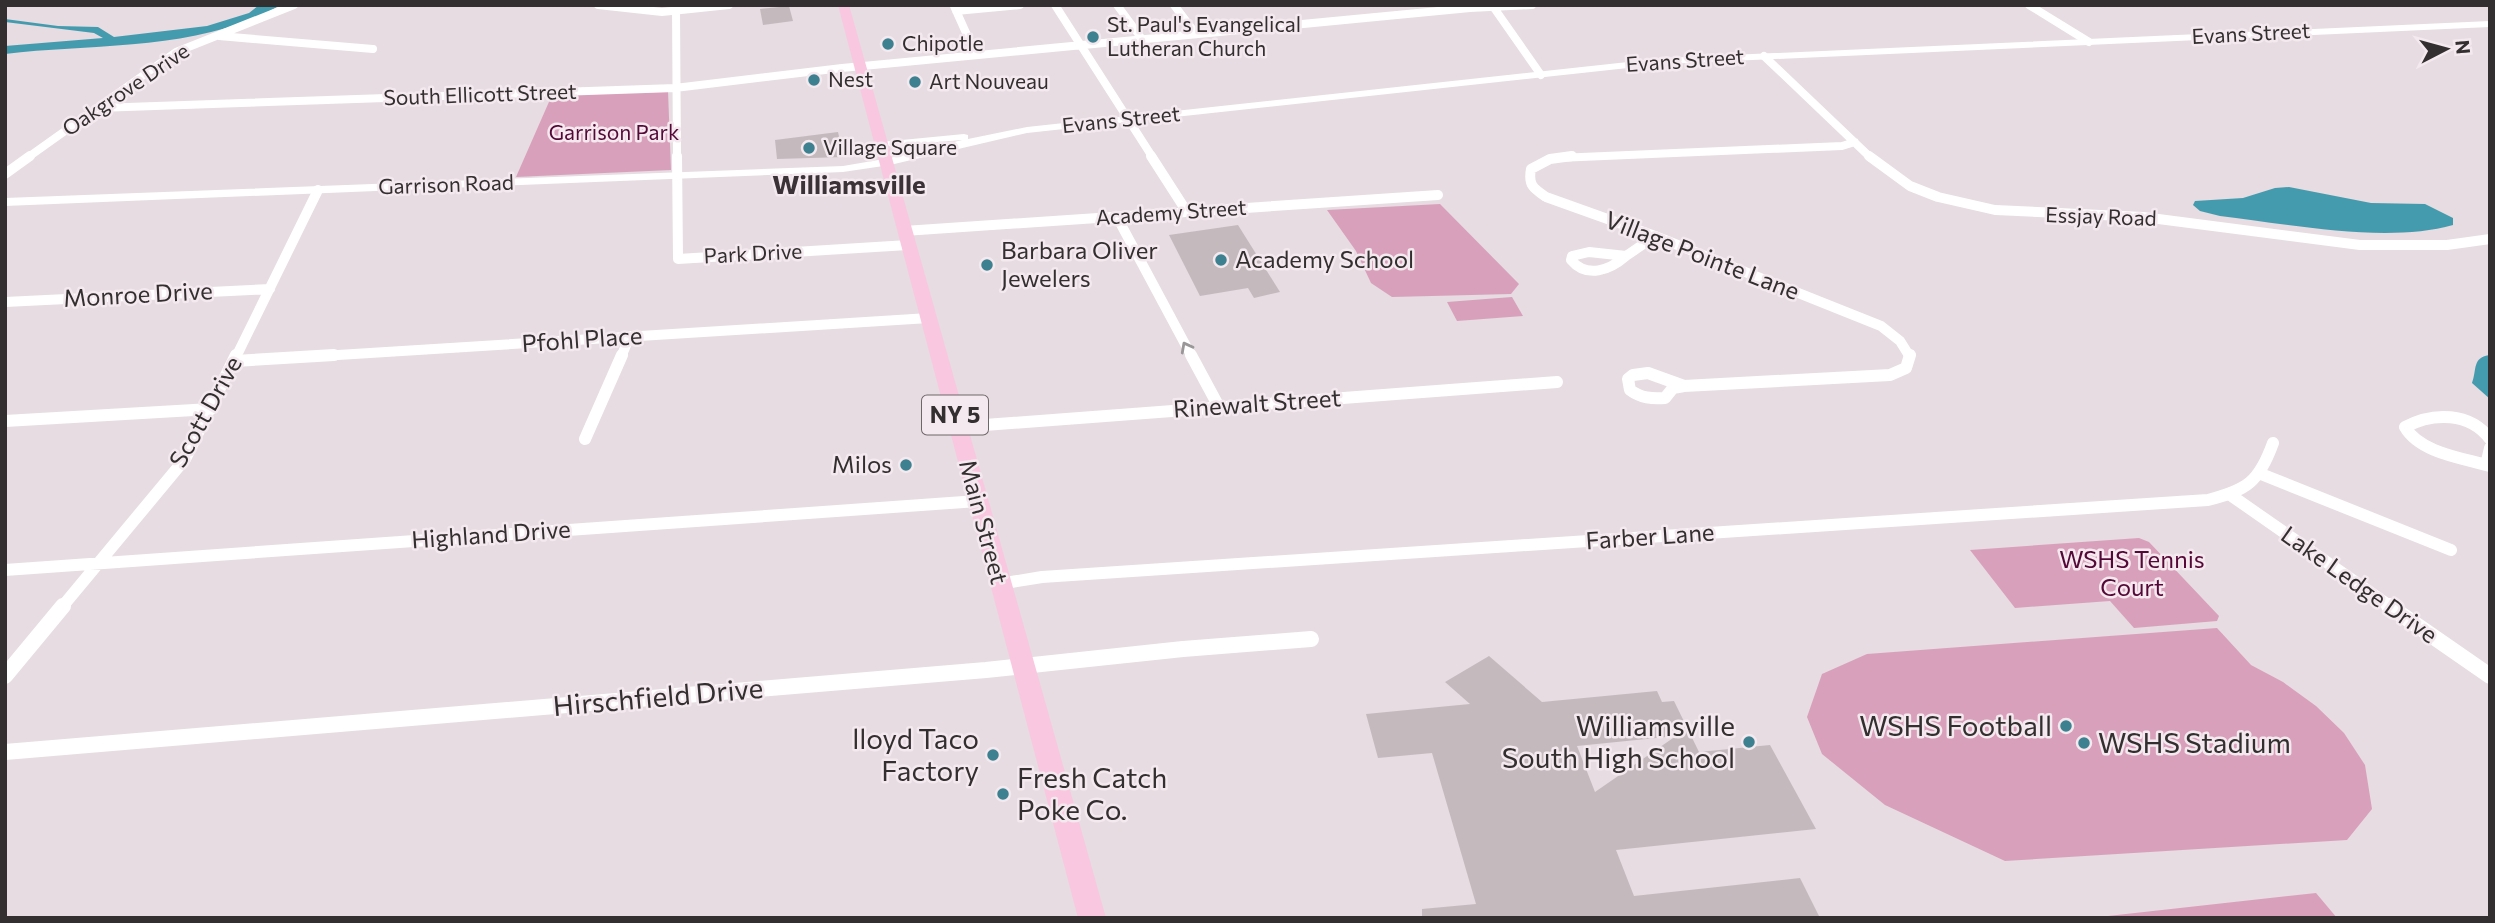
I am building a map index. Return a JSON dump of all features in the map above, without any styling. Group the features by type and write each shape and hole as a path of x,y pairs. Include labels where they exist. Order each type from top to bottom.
{"main road":[{"name":"Main Street","path":"843,5 1092,918"}],"street":[{"name":"Oakgrove Drive","path":"5,174 176,52 294,5"},
{"path":"598,5 662,12 729,5"},
{"path":"976,55 955,8 1020,5"},
{"path":"1055,5 1187,212"},
{"path":"1116,5 1142,39"},
{"path":"1174,5 1196,33"},
{"path":"860,66 1492,6 1532,5"},
{"path":"2029,5 2089,42"},
{"path":"1492,6 1541,75"},
{"name":"Park Drive","path":"676,11 678,259 906,238"},
{"name":"Evans Street","path":"886,164 1004,134 1665,61 2490,24"},
{"path":"215,36 373,49"},
{"name":"Essjay Road","path":"1764,56 1885,171 1909,186 1938,198 1987,210 2146,217 2379,247 2454,246 2490,239"},
{"name":"South Ellicott Street","path":"98,108 675,88 860,66"},
{"path":"881,145 1004,134"},
{"name":"Village Pointe Lane","path":"1684,386 1890,375 1906,368 1910,355 1900,341 1881,326 1655,236 1546,197 1532,187 1528,175 1536,165 1560,158 1842,146 1855,142"},
{"name":"Garrison Road","path":"5,202 809,171 886,164"},
{"name":"Scott Drive","path":"5,676 185,459 318,190"},
{"name":"Academy Street","path":"906,238 1117,217 1438,195"},
{"path":"1117,217 1219,407"},
{"path":"1626,256 1655,236"},
{"name":"Monroe Drive","path":"5,302 270,289"},
{"name":"Pfohl Place","path":"235,361 929,318"},
{"path":"585,439 630,337"},
{"name":"Rinewalt Street","path":"958,427 1557,382"},
{"path":"5,421 211,409"},
{"path":"2490,439 2485,431 2476,425 2453,417 2428,419 2405,427 2406,432 2418,442 2488,465 2490,448"},
{"path":"2273,443 2261,474 2451,550"},
{"name":"Farber Lane","path":"999,584 1042,577 2208,500 2246,488 2261,474"},
{"name":"Lake Ledge Drive","path":"2229,494 2490,676"},
{"name":"Highland Drive","path":"5,570 978,501"},
{"name":"Hirschfield Drive","path":"5,752 1024,666 1311,639"}],"green space":[{"name":"Garrison Park","path":"668,91 671,170 516,177 552,95"},
{"path":"1440,204 1519,284 1511,294 1392,297 1371,283 1356,251 1327,210"},
{"path":"1512,297 1523,316 1457,321 1447,302"},
{"name":"WSHS Tennis Court","path":"2139,538 2149,542 2219,616 2217,621 2134,628 2110,601 2015,608 1970,550"},
{"name":"WSHS Stadium","path":"2217,628 2251,665 2283,682 2316,706 2344,733 2365,765 2372,809 2347,840 2005,861 1885,805 1822,754 1807,717 1822,674 1867,654"},
{"path":"2316,893 2337,918 2090,918"}],"water":[{"path":"259,5 281,5 216,31 181,38 5,54 5,46 103,38 94,33 5,22 5,19 58,26 98,27 114,37 207,26 249,13"},
{"path":"2289,187 2371,203 2425,204 2453,218 2453,225 2398,233 2337,231 2220,216 2200,211 2193,205 2195,201 2243,198 2275,188"},
{"path":"2490,355 2490,399 2472,383 2478,361"}],"building":[{"path":"789,6 793,21 763,25 760,9"},
{"name":"Village Square","path":"838,132 844,157 777,159 775,140"},
{"name":"Academy School","path":"1238,225 1280,292 1254,298 1248,288 1200,296 1169,235"},
{"name":"Williamsville South High School","path":"1489,656 1542,702 1657,691 1662,702 1674,701 1699,752 1770,745 1816,829 1616,850 1634,896 1800,878 1820,918 1422,918 1422,909 1476,904 1432,753 1378,758 1366,714 1470,704 1445,682","holes":["1676,736 1595,792 1577,746"]}],"place":[{"name":"St. Paul's Evangelical Lutheran Church","path":"1093,37"},
{"name":"Chipotle","path":"888,44"},
{"name":"Nest","path":"814,80"},
{"name":"Art Nouveau","path":"915,82"},
{"name":"Village Square","path":"809,148"},
{"name":"Academy School","path":"1221,260"},
{"name":"Barbara Oliver Jewelers","path":"987,265"},
{"name":"Milos","path":"906,465"},
{"name":"WSHS Football","path":"2066,726"},
{"name":"Williamsville South High School","path":"1749,742"},
{"name":"WSHS Stadium","path":"2084,743"},
{"name":"lloyd Taco Factory","path":"993,755"},
{"name":"Fresh Catch Poke Co.","path":"1003,794"}],"district":[{"name":"Williamsville","path":"849,185"}]}
